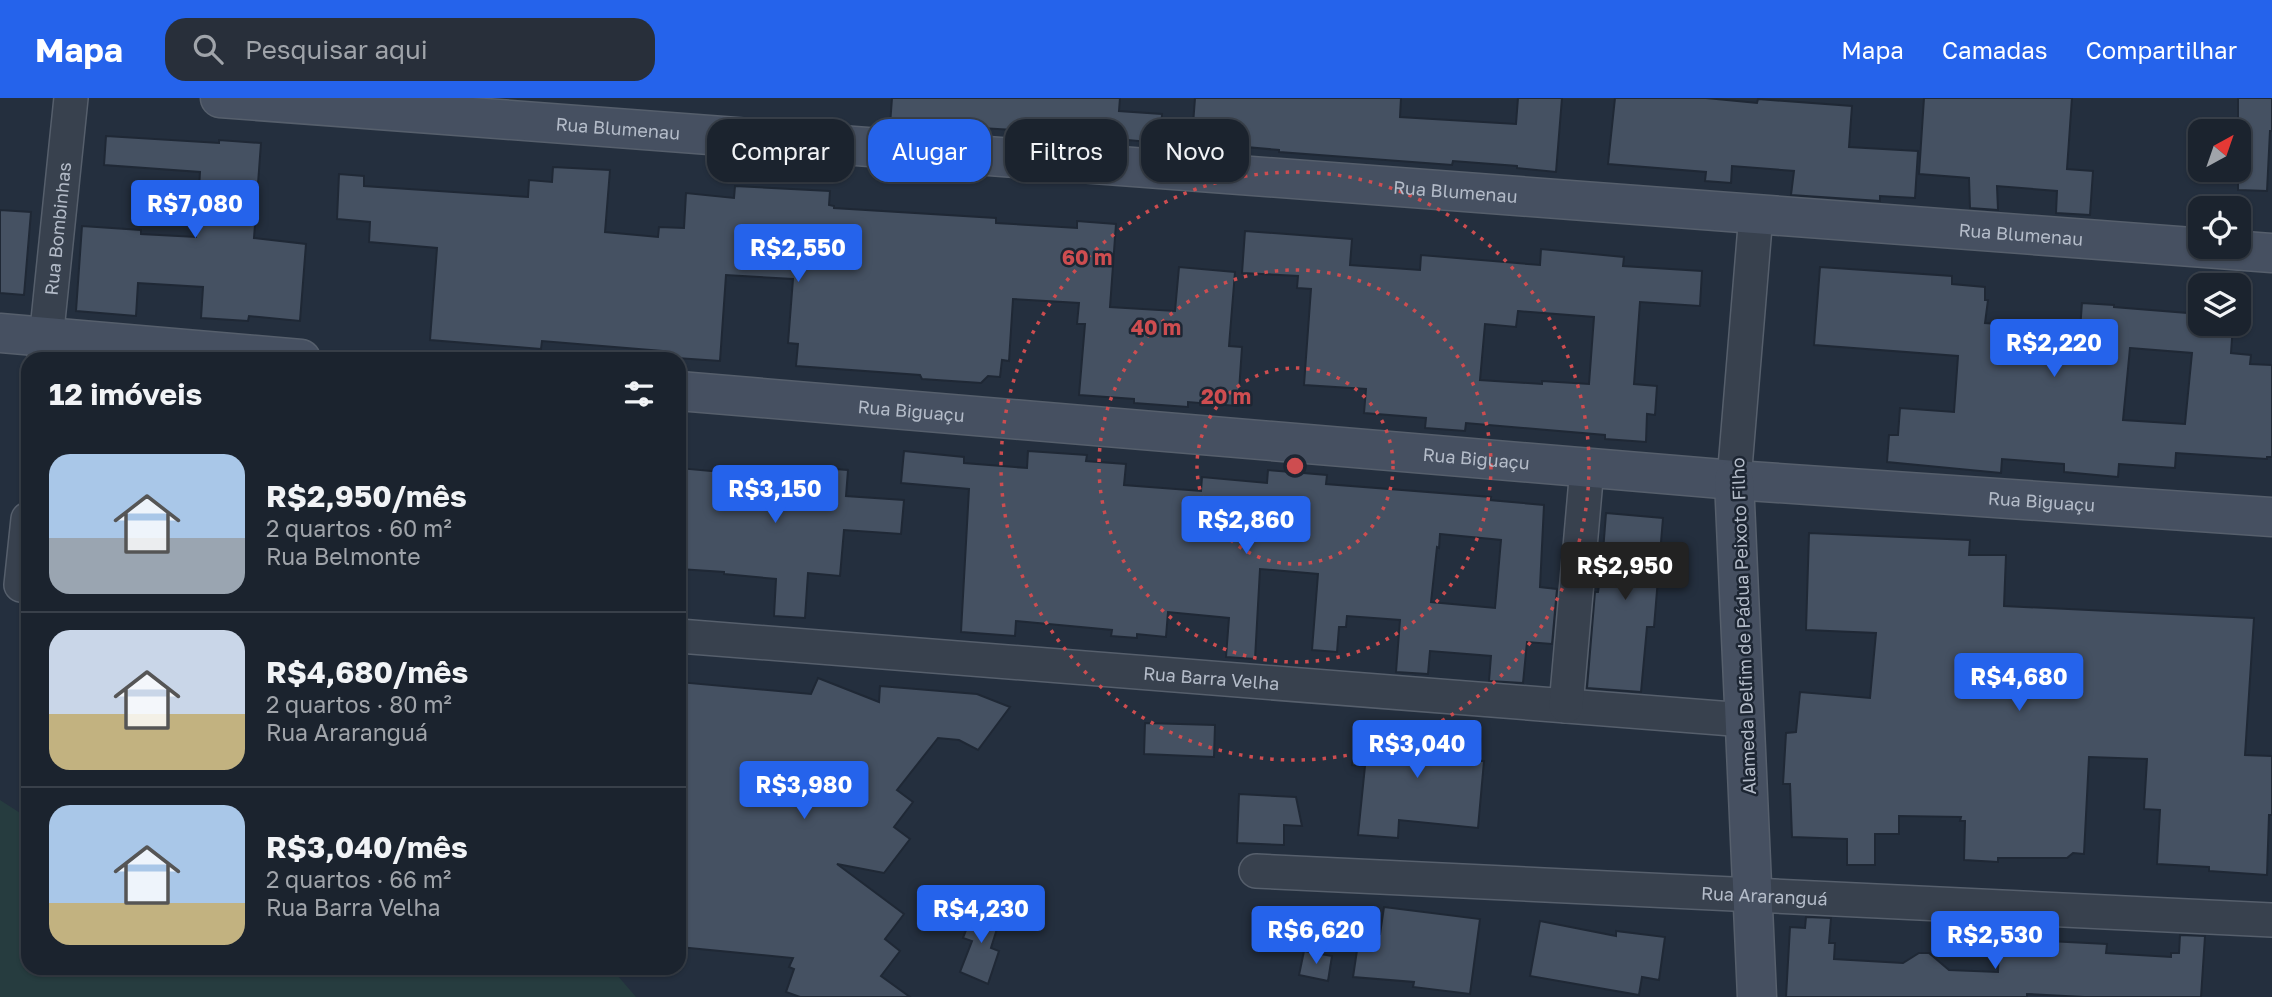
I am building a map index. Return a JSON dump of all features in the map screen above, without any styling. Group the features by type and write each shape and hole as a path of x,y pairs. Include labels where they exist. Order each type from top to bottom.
{"street":[{"name":"Rua Bombinhas","path":"45,348 71,98"},
{"name":"Rua Blumenau","path":"220,98 2272,253"},
{"name":"Alameda Delfim de Pádua Peixoto Filho","path":"1756,214 1734,480 1757,997"},
{"path":"0,333 45,348 138,352"},
{"name":"Rua Biguaçu","path":"686,392 1734,480 2272,517"},
{"path":"1566,706 1587,468"},
{"path":"16,584 21,557"},
{"name":"Rua Barra Velha","path":"686,637 1745,720"},
{"name":"Rua Araranguá","path":"1256,871 2272,920"}],"green space":[{"path":"0,800 21,814 21,975 617,975 636,997 0,997"}],"building":[{"path":"892,98 1120,98 1119,111 1162,114 1162,119 1141,119 1141,141 1127,140 1127,119 1005,119 1005,130 991,129 991,119 890,119"},
{"path":"1195,98 1401,98 1400,117 1516,124 1518,98 1562,98 1556,172 1453,161 1452,165 1279,152 1249,147 1249,119 1193,119"},
{"path":"1615,98 1706,98 1757,103 1758,99 1852,106 1849,147 1918,151 1915,198 1880,196 1880,201 1791,195 1794,171 1732,166 1731,183 1705,181 1706,172 1608,164"},
{"path":"1924,98 2072,98 2067,169 2093,171 2090,215 2056,213 2057,191 1997,186 1998,210 1970,208 1969,178 1919,174"},
{"path":"2238,98 2272,98 2267,191 2238,190 2238,182 2251,182 2251,119 2238,119"},
{"path":"106,136 261,143 254,238 306,244 300,321 249,316 248,321 201,318 203,287 138,283 136,316 76,311 82,226 141,230 141,234 196,237 200,172 104,165"},
{"path":"553,167 610,170 605,232 658,237 659,227 684,228 686,193 734,198 735,186 830,191 829,205 834,208 996,218 996,223 1077,228 1077,221 1116,224 1110,307 1175,311 1179,267 1235,272 1229,346 1242,347 1238,406 1188,402 1188,407 1079,395 1085,324 1077,324 1079,303 1013,299 1009,361 1002,360 1000,377 988,376 981,383 922,379 920,375 796,366 798,344 788,343 793,279 726,275 720,361 686,359 686,352 542,341 541,349 430,340 437,248 369,242 370,222 337,219 339,174 364,176 364,186 528,197 529,180 552,182"},
{"path":"0,210 31,212 24,295 0,293"},
{"path":"1245,231 1352,239 1350,265 1420,270 1421,255 1540,265 1541,249 1624,257 1623,266 1702,271 1700,306 1640,302 1634,384 1657,386 1655,415 1647,414 1646,442 1605,439 1605,435 1466,423 1465,431 1425,428 1426,418 1364,413 1366,389 1304,385 1311,289 1297,288 1298,276 1242,273","holes":["1518,311 1594,317 1589,384 1480,380 1485,324 1516,327"]},
{"path":"1820,267 1952,276 1952,284 1985,287 1985,300 1988,300 1985,323 2080,330 2082,303 2188,313 2188,336 2232,336 2231,353 2251,355 2250,364 2272,365 2272,457 2267,459 2176,453 2175,468 2119,464 2118,477 2064,472 2064,464 2002,459 2001,473 1887,462 1889,435 1898,435 1900,408 1954,412 1958,356 1814,345","holes":["2130,348 2192,353 2185,424 2123,420"]},
{"path":"904,451 964,457 964,463 1027,468 1028,451 1087,455 1086,461 1126,464 1124,485 1201,491 1202,477 1267,483 1268,470 1327,475 1326,484 1491,497 1490,500 1544,505 1540,587 1557,589 1552,644 1527,642 1523,683 1489,681 1491,656 1430,651 1428,674 1396,672 1400,620 1347,616 1346,627 1339,627 1337,652 1312,650 1318,574 1260,569 1255,659 1226,657 1229,618 1168,612 1166,637 1137,634 1137,638 1111,636 1112,630 1016,621 1015,636 961,632 969,489 901,483","holes":["1440,534 1501,540 1495,608 1431,602"]},
{"path":"732,466 795,472 795,466 848,470 846,496 904,500 901,534 844,530 840,576 808,573 805,618 774,616 776,579 686,569 686,469 732,473"},
{"path":"1606,513 1663,518 1654,627 1647,627 1641,692 1587,688 1595,592 1598,592 1602,565"},
{"path":"1809,533 1970,540 1969,555 2006,555 2004,606 2254,618 2245,755 2272,756 2272,815 2269,815 2267,875 2209,871 2209,867 2157,864 2160,810 2144,809 2147,759 2089,757 2084,854 2073,853 2067,858 1998,858 1998,862 1964,860 1965,821 1960,821 1961,817 1899,816 1899,834 1875,834 1875,865 1847,865 1847,839 1792,837 1790,784 1783,784 1786,733 1796,732 1800,692 1870,698 1876,633 1806,630"},
{"path":"818,678 879,702 880,686 977,694 1010,707 978,750 959,740 938,738 897,790 913,802 894,827 910,839 884,873 837,864 904,914 885,939 900,951 881,976 910,997 800,997 786,992 794,969 789,967 793,958 686,948 686,683 811,694"},
{"path":"1145,723 1215,725 1214,757 1144,754"},
{"path":"1356,726 1481,739 1478,761 1484,761 1478,828 1399,820 1398,838 1358,835 1365,766 1352,765"},
{"path":"1239,794 1296,797 1302,826 1284,825 1284,845 1237,843"},
{"path":"975,907 1001,916 991,948 999,951 988,984 960,972 972,941 963,938"},
{"path":"1384,907 1480,919 1470,994 1413,987 1414,982 1353,977 1359,937 1365,937 1365,933 1380,934"},
{"path":"1806,917 1831,918 1829,943 1835,943 1834,959 1903,963 1919,953 1929,953 1949,970 1998,972 1999,949 2020,950 2021,931 2049,933 2049,941 2107,944 2106,953 2171,957 2171,953 2179,953 2180,935 2205,936 2201,997 2027,994 2027,997 1786,997 1790,927 1805,928"},
{"path":"1540,921 1616,936 1616,931 1665,937 1659,980 1642,977 1639,995 1530,976"},
{"path":"1304,951 1332,956 1328,981 1299,975"}]}
